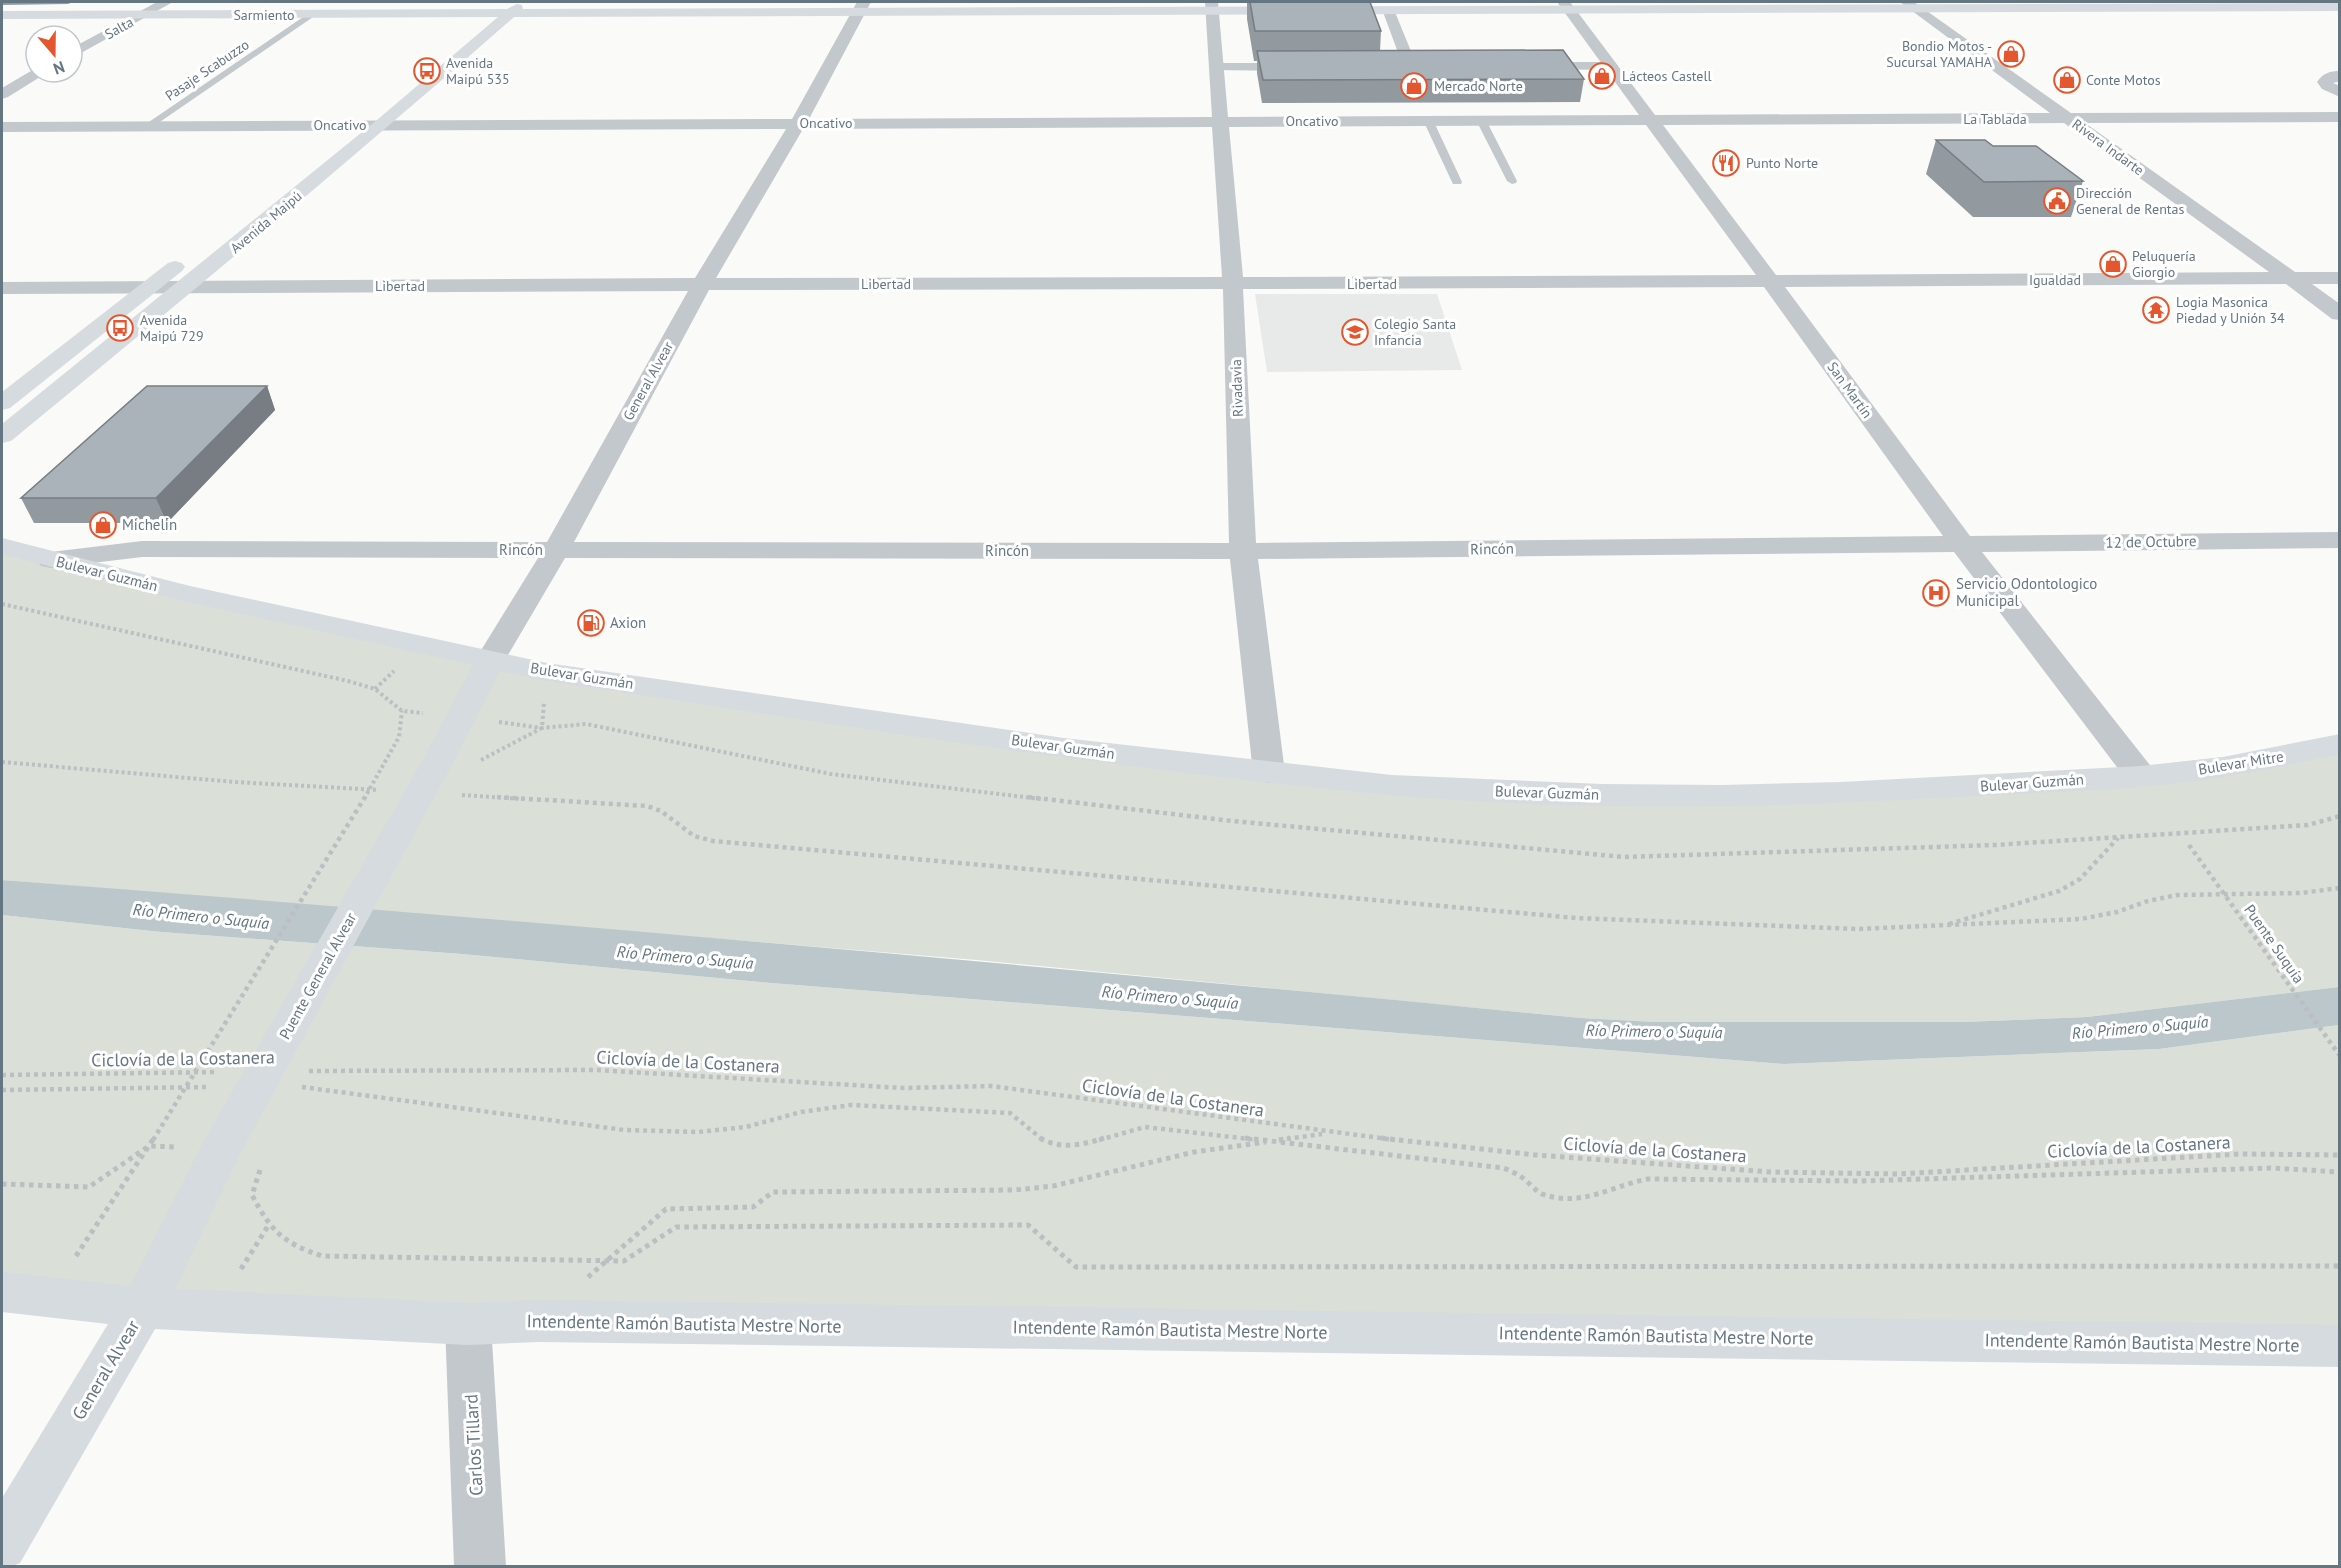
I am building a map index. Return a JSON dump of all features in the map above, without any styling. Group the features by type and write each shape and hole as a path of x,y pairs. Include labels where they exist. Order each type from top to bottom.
{"main road":[{"path":"466,28 498,2"},
{"name":"Avenida Maipú","path":"2,436 186,287 377,117 524,2"},
{"name":"Sarmiento","path":"2,15 483,14 861,7 1912,5 2340,7"},
{"path":"2285,5 2320,21"},
{"name":"Avenida Maipú","path":"300,168 354,125"},
{"path":"2,403 191,254"},
{"name":"Bulevar Guzmán","path":"2,546 188,594 547,672 1064,748 1269,773 1485,791 1722,796 1958,787 2141,776"},
{"name":"General Alvear","path":"437,763 489,660"},
{"name":"Bulevar Mitre","path":"2141,776 2223,767 2340,744"},
{"name":"Puente General Alvear","path":"201,1189 221,1149 437,763"},
{"name":"General Alvear","path":"2,1545 143,1308 201,1189"},
{"name":"Intendente Ramón Bautista Mestre Norte","path":"2,1292 143,1308 468,1324 539,1321 2340,1346"}],"street":[{"name":"Salta","path":"84,47 166,2"},
{"name":"Rivera Indarte","path":"1912,5 2340,314"},
{"name":"San Martín","path":"1566,6 1962,544 2141,776"},
{"name":"General Alvear","path":"489,660 556,550 702,284 798,123 861,7"},
{"name":"Rivadavia","path":"1212,7 1233,285 1243,551 1269,773"},
{"path":"1386,7 1411,66"},
{"path":"1216,67 1308,66"},
{"path":"1517,66 1611,66"},
{"path":"2333,77 2325,82 2327,86 2340,92"},
{"path":"2,93 24,81"},
{"name":"Oncativo","path":"2,127 354,125 377,117 798,123 1650,119"},
{"name":"La Tablada","path":"1650,119 2340,117"},
{"name":"Igualdad","path":"1771,282 2340,278"},
{"name":"Libertad","path":"2,288 1771,282"},
{"name":"12 de Octubre","path":"1962,544 2340,540"},
{"name":"Rincón","path":"51,560 142,549 1243,551 1962,544"},
{"name":"Carlos Tillard","path":"468,1324 480,1566"}],"lane":[{"name":"Pasaje Scabuzzo","path":"148,126 312,15"},
{"path":"1428,120 1457,182"},
{"path":"1481,120 1512,181"}],"path":[{"path":"474,767 480,761 542,728 547,672"},
{"path":"48,1298 149,1146 390,756 399,737 402,711"},
{"path":"2,762 235,782 388,791"},
{"path":"459,795 648,806 660,811 694,836 713,841 1576,918 1776,927 1858,929 1943,927 2081,919 2117,912 2148,901 2177,895 2301,893 2340,888"},
{"path":"1943,927 1990,910 2058,891 2080,879 2118,838"},
{"name":"Puente Suquía","path":"2189,845 2340,1056"},
{"name":"Ciclovía de la Costanera","path":"304,1071 595,1070 903,1088 991,1086 1329,1133 1536,1155 1771,1172 1898,1174 2240,1154 2340,1155"},
{"name":"Ciclovía de la Costanera","path":"2,1075 220,1072"},
{"path":"2,1090 218,1087"},
{"path":"298,1087 624,1130 698,1132 746,1127 801,1112 851,1105 1010,1113 1022,1119 1034,1135 1058,1146 1079,1146 1107,1138 1127,1129 1145,1127 1503,1168 1521,1176 1540,1193 1570,1200 1591,1197 1622,1184 1648,1179 1859,1181 2271,1168 2340,1172"},
{"path":"539,1321 666,1209 753,1206 773,1192 1015,1190 1053,1186 1194,1152 1329,1133"},
{"path":"2,1184 89,1188 149,1146 266,1152 252,1195 268,1226 294,1247 322,1256 624,1261 676,1227 1028,1225 1076,1266 2340,1266"}],"shaded area":[{"name":"Colegio Santa Infancia","path":"1255,294 1437,294 1462,370 1267,372"},
{"path":"2,546 51,560 490,660 1392,785 1958,787 2339,744 2339,987 2087,1017 1964,1022 1655,1022 1581,1018 977,960 2,880"},
{"path":"2,915 161,932 462,954 760,982 1784,1064 2159,1049 2339,1025 2339,1346 143,1308 2,1292"}],"water":[{"name":"Río Primero o Suquía","path":"2,880 792,945 1581,1018 1655,1022 1964,1022 2087,1017 2339,987 2339,1025 2159,1049 1784,1064 760,982 462,954 161,932 2,915"}],"building":[{"path":"1250,2 1370,2 1381,31 1255,31"},
{"path":"1563,50 1584,79 1263,80 1257,51"},
{"path":"1936,140 1985,140 1993,146 2036,146 2083,181 1984,182"},
{"path":"147,386 267,386 156,498 21,498"}],"place":[{"name":"Bondio Motos - Sucursal YAMAHA","path":"2011,54"},
{"name":"Avenida Maipú 535","path":"427,71"},
{"name":"Lácteos Castell","path":"1602,76"},
{"name":"Conte Motos","path":"2067,80"},
{"name":"Mercado Norte","path":"1414,86"},
{"name":"Punto Norte","path":"1726,163"},
{"name":"Dirección General de Rentas","path":"2057,201"},
{"name":"Peluquería Giorgio","path":"2113,264"},
{"name":"Logia Masonica Piedad y Unión 34","path":"2156,310"},
{"name":"Avenida Maipú 729","path":"120,328"},
{"name":"Colegio Santa Infancia","path":"1355,332"},
{"name":"Michelin","path":"103,525"},
{"name":"Servicio Odontologico Municipal","path":"1936,593"},
{"name":"Axion","path":"591,623"}]}
